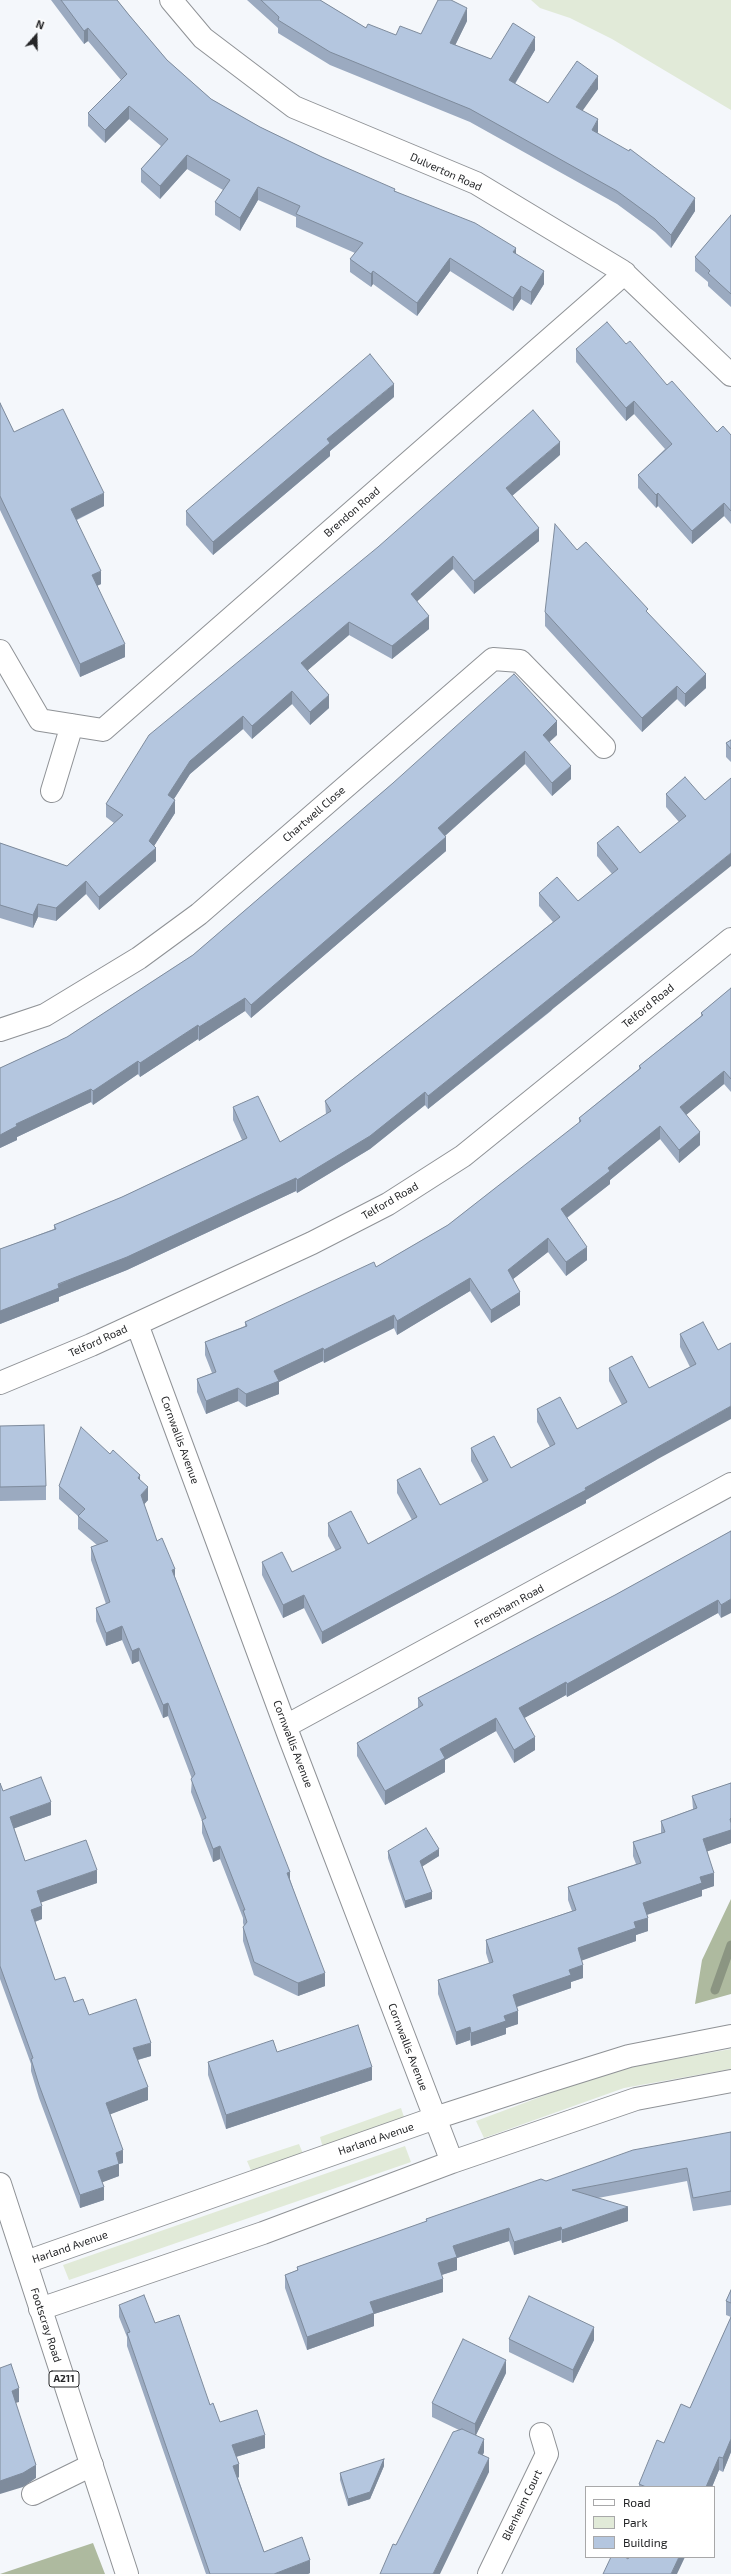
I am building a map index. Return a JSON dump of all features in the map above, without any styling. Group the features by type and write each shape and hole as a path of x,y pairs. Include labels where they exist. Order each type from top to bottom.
{"street":[{"name":"Dulverton Road","path":"171,0 203,38 294,107 476,184 625,273 731,375"},
{"name":"Brendon Road","path":"72,725 103,730 625,273"},
{"path":"0,651 40,720 72,725 52,791"},
{"name":"Chartwell Close","path":"0,1030 45,1015 139,958 199,914 493,659 520,661 604,748"},
{"name":"Telford Road","path":"0,1383 137,1324 312,1243 388,1204 463,1156 731,939"},
{"name":"Cornwallis Avenue","path":"137,1324 286,1726 452,2162"},
{"name":"Frensham Road","path":"286,1726 731,1484"},
{"name":"Harland Avenue","path":"26,2262 435,2118 629,2056 731,2036"},
{"path":"40,2308 263,2233 452,2162 636,2099 731,2081"},
{"name":"Footscray Road","path":"0,2184 127,2574"},
{"name":"Blenheim Court","path":"489,2574 547,2454 542,2434"},
{"path":"33,2494 92,2465"}],"green space":[{"path":"531,0 731,0 731,110 612,39 570,18 540,8"},
{"path":"731,1899 731,1994 695,2004 702,1960"},
{"path":"731,2049 731,2069 624,2088 484,2138 476,2121 583,2081 634,2066"},
{"path":"401,2108 405,2120 323,2148 320,2137"},
{"path":"299,2144 304,2156 253,2175 247,2161"},
{"path":"405,2146 411,2162 69,2280 63,2265"},
{"path":"93,2543 105,2574 0,2574"}],"building":[{"path":"61,0 117,0 167,60 211,99 260,127 322,157 395,189 394,191 475,223 516,248 513,252 544,271 531,292 521,286 513,298 450,258 417,303 373,271 371,274 350,259 363,243 296,214 300,206 258,187 240,218 215,202 230,180 187,155 160,186 141,169 168,139 129,106 105,130 88,113 127,74 88,28 84,31"},
{"path":"261,0 320,0 366,28 368,24 396,35 400,26 421,34 438,0 451,0 467,8 450,43 491,59 513,23 535,37 509,80 548,103 577,61 598,76 576,107 598,119 592,130 629,151 630,149 695,198 671,235 655,219 617,191 470,109 330,52 278,20 279,17"},
{"path":"731,215 731,294 708,273 710,271 695,257"},
{"path":"607,322 626,344 630,341 667,385 672,381 717,432 723,426 731,435 731,511 724,503 692,531 658,493 656,495 638,475 672,444 634,401 626,408 576,349"},
{"path":"370,354 394,384 327,439 330,443 213,542 186,511"},
{"path":"0,403 14,432 63,409 104,493 71,509 101,571 92,575 125,644 80,664 0,496"},
{"path":"533,410 560,442 506,488 539,528 474,581 453,556 411,594 429,616 392,646 349,622 301,663 329,695 310,712 292,691 252,726 243,716 190,761 168,795 175,800 149,841 156,848 99,897 86,881 56,908 38,904 33,915 0,905 0,843 67,866 123,815 106,804 149,735 378,547"},
{"path":"555,524 577,550 586,542 648,609 646,611 706,674 685,694 677,686 642,718 545,612"},
{"path":"514,674 557,721 543,735 571,766 552,783 525,751 438,828 446,837 251,1005 245,998 199,1027 198,1025 140,1063 138,1061 93,1091 91,1089 16,1124 17,1126 0,1135 0,1068 67,1037 193,955 393,783"},
{"path":"731,740 731,749 726,743"},
{"path":"685,777 705,800 731,778 731,853 428,1096 425,1092 370,1136 297,1180 296,1178 127,1257 58,1284 59,1288 0,1311 0,1249 56,1229 54,1225 122,1197 247,1138 233,1107 258,1096 280,1142 331,1111 325,1101 560,917 539,893 557,877 578,901 618,869 597,843 618,826 640,853 686,816 666,794"},
{"path":"731,988 731,1079 724,1071 680,1107 700,1132 679,1150 660,1126 608,1168 610,1171 561,1209 587,1247 566,1262 548,1238 508,1270 520,1292 491,1310 470,1278 397,1321 394,1315 324,1350 323,1348 274,1371 279,1381 246,1394 238,1388 206,1401 197,1379 216,1372 205,1342 247,1326 245,1322 374,1262 376,1267 448,1225 581,1121 579,1118 641,1068 639,1066 703,1015 701,1013"},
{"path":"703,1322 718,1350 731,1343 731,1406 585,1488 586,1490 322,1632 304,1595 283,1605 262,1562 282,1552 292,1572 341,1548 328,1523 351,1511 368,1544 417,1517 397,1480 420,1468 440,1505 488,1480 471,1448 494,1436 511,1468 555,1444 537,1409 560,1397 577,1429 627,1402 609,1368 632,1356 649,1388 696,1364 680,1334"},
{"path":"44,1425 46,1486 0,1487 0,1426"},
{"path":"81,1427 110,1454 113,1450 140,1475 138,1478 148,1487 141,1495 157,1541 162,1538 175,1569 172,1570 290,1872 287,1873 325,1973 298,1983 254,1962 243,1927 247,1922 243,1910 245,1910 220,1846 213,1849 202,1820 206,1818 191,1779 195,1774 168,1703 163,1705 139,1648 132,1651 122,1626 106,1633 96,1608 110,1602 91,1547 108,1541 78,1516 85,1509 59,1486"},
{"path":"731,1531 731,1599 721,1605 718,1600 567,1684 566,1682 519,1708 535,1737 514,1750 496,1718 440,1749 445,1758 385,1791 357,1743 423,1705 418,1698 615,1595"},
{"path":"41,1777 51,1802 10,1817 25,1861 86,1840 97,1870 37,1891 42,1906 31,1910 55,1980 65,1977 74,2002 83,1999 89,2015 136,1999 151,2043 133,2048 148,2087 106,2103 123,2150 116,2153 119,2164 98,2171 104,2187 80,2195 39,2085 31,2059 33,2058 0,1966 0,1783 3,1791"},
{"path":"731,1783 731,1830 703,1839 714,1873 700,1877 702,1883 643,1903 648,1918 634,1922 636,1928 578,1948 583,1965 569,1970 571,1975 513,1995 518,2011 504,2016 506,2021 471,2033 470,2027 456,2032 438,1980 493,1962 486,1940 576,1910 568,1887 641,1863 633,1842 665,1832 661,1821 697,1808 692,1796"},
{"path":"426,1828 439,1849 420,1861 432,1892 405,1901 388,1851"},
{"path":"358,2025 372,2067 226,2115 208,2062 273,2040 277,2052"},
{"path":"731,2132 731,2191 693,2198 687,2168 572,2190 628,2207 562,2230 561,2227 514,2242 509,2228 453,2246 457,2257 438,2263 443,2279 370,2302 374,2313 307,2337 285,2275 298,2270 297,2267 427,2221 426,2219 541,2179 546,2181 633,2150"},
{"path":"731,2290 731,2303 726,2301"},
{"path":"144,2295 155,2323 179,2315 210,2405 213,2403 220,2422 257,2410 265,2435 232,2445 239,2464 233,2466 264,2552 302,2537 310,2560 274,2574 210,2574 127,2333 130,2332 119,2305"},
{"path":"529,2296 594,2327 573,2370 509,2339"},
{"path":"731,2317 731,2439 723,2458 719,2457 706,2486 644,2486 639,2484 657,2440 664,2443 681,2404 690,2408"},
{"path":"463,2339 506,2360 475,2424 432,2403"},
{"path":"11,2364 19,2388 12,2391 36,2465 23,2473 0,2481 0,2368"},
{"path":"462,2429 484,2439 478,2453 489,2458 433,2574 380,2574 393,2544 396,2545 453,2432"},
{"path":"384,2459 370,2492 348,2499 340,2473"},
{"path":"611,2558 679,2558 671,2574 603,2574"}],"waterway":[{"path":"715,1990 731,1945"}]}
